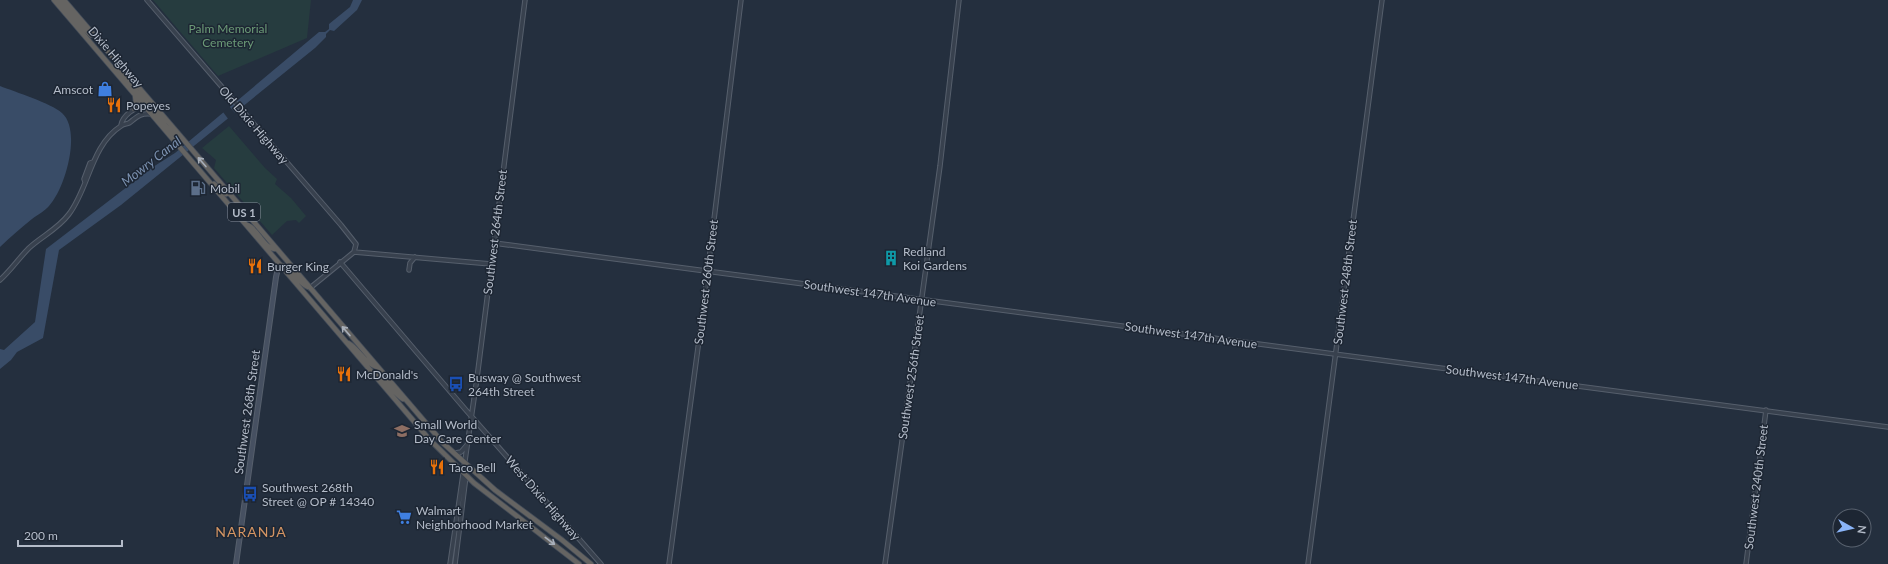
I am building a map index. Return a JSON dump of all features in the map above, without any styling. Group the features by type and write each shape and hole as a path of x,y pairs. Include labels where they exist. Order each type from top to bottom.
{"highway":[{"name":"Dixie Highway","path":"54,0 201,173"},
{"path":"59,0 89,34 95,36"},
{"name":"Dixie Highway","path":"64,0 229,193"},
{"path":"111,68 122,74 145,100 154,105"},
{"path":"134,109 136,104 135,95"},
{"path":"144,106 153,110 173,134 180,136"},
{"path":"201,173 224,193 229,193"},
{"name":"US 1","path":"201,173 429,439 464,474 579,564"},
{"name":"US 1","path":"229,193 453,454 508,500 562,540 589,563"},
{"path":"246,225 252,227 270,248 277,249 279,264 287,267 303,285 310,288"},
{"path":"345,341 354,346 368,363 377,367"},
{"path":"371,373 380,376 396,395 407,402"}],"main road":[{"name":"Southwest 268th Street","path":"236,564 279,264"}],"street":[{"name":"Old Dixie Highway","path":"147,0 353,240 356,246 354,252"},
{"name":"Southwest 264th Street","path":"455,564 465,465 525,0"},
{"name":"Southwest 260th Street","path":"669,564 741,0"},
{"name":"Southwest 256th Street","path":"885,564 940,166 959,0"},
{"name":"Southwest 248th Street","path":"1308,564 1382,0"},
{"path":"0,280 28,249 56,228 66,218 79,199 90,163 93,162 103,145 121,125 122,120 134,109 144,106"},
{"path":"121,125 128,124 139,115 151,114"},
{"name":"Southwest 147th Avenue","path":"494,243 1336,355 1888,426"},
{"path":"310,288 354,252 491,264"},
{"path":"409,270 410,263 415,257"},
{"name":"West Dixie Highway","path":"340,262 601,564"},
{"name":"Southwest 240th Street","path":"1746,564 1766,410"},
{"path":"453,454 460,452 468,444"},
{"name":"Southwest 264th Street","path":"450,564 464,474"},
{"name":"West Dixie Highway","path":"589,563 591,557 590,552"}],"green space":[{"name":"Palm Memorial Cemetery","path":"153,0 311,0 307,38 218,76"},
{"path":"229,126 265,168 277,179 275,184 291,198 306,216 299,223 296,220 287,221 272,235 214,168 216,160 202,148"}],"water":[{"path":"353,0 362,0 357,10 334,31 330,30 326,34 326,37 315,48 121,205 59,250 43,338 17,352 11,360 0,369 0,349 4,350 35,322 46,249 153,167 175,153 319,32 325,32 329,29 329,24 350,7"},
{"path":"0,86 50,105 62,113 68,121 71,133 71,146 69,160 61,187 55,198 47,208 0,247"}],"pier":[{"path":"229,106 236,114 229,120 223,112"}],"place":[{"name":"Amscot","path":"105,89"},
{"name":"Popeyes","path":"114,105"},
{"name":"Mobil","path":"198,188"},
{"name":"Redland Koi Gardens","path":"891,258"},
{"name":"Burger King","path":"255,266"},
{"name":"McDonald's","path":"344,374"},
{"name":"Busway @ Southwest 264th Street","path":"456,384"},
{"name":"Small World Day Care Center","path":"402,431"},
{"name":"Taco Bell","path":"437,467"},
{"name":"Southwest 268th Street @ OP # 14340","path":"250,494"},
{"name":"Walmart Neighborhood Market","path":"404,517"}],"district":[{"name":"NARANJA","path":"251,531"}],"water label":[{"name":"Mowry Canal","path":"151,161"}]}
